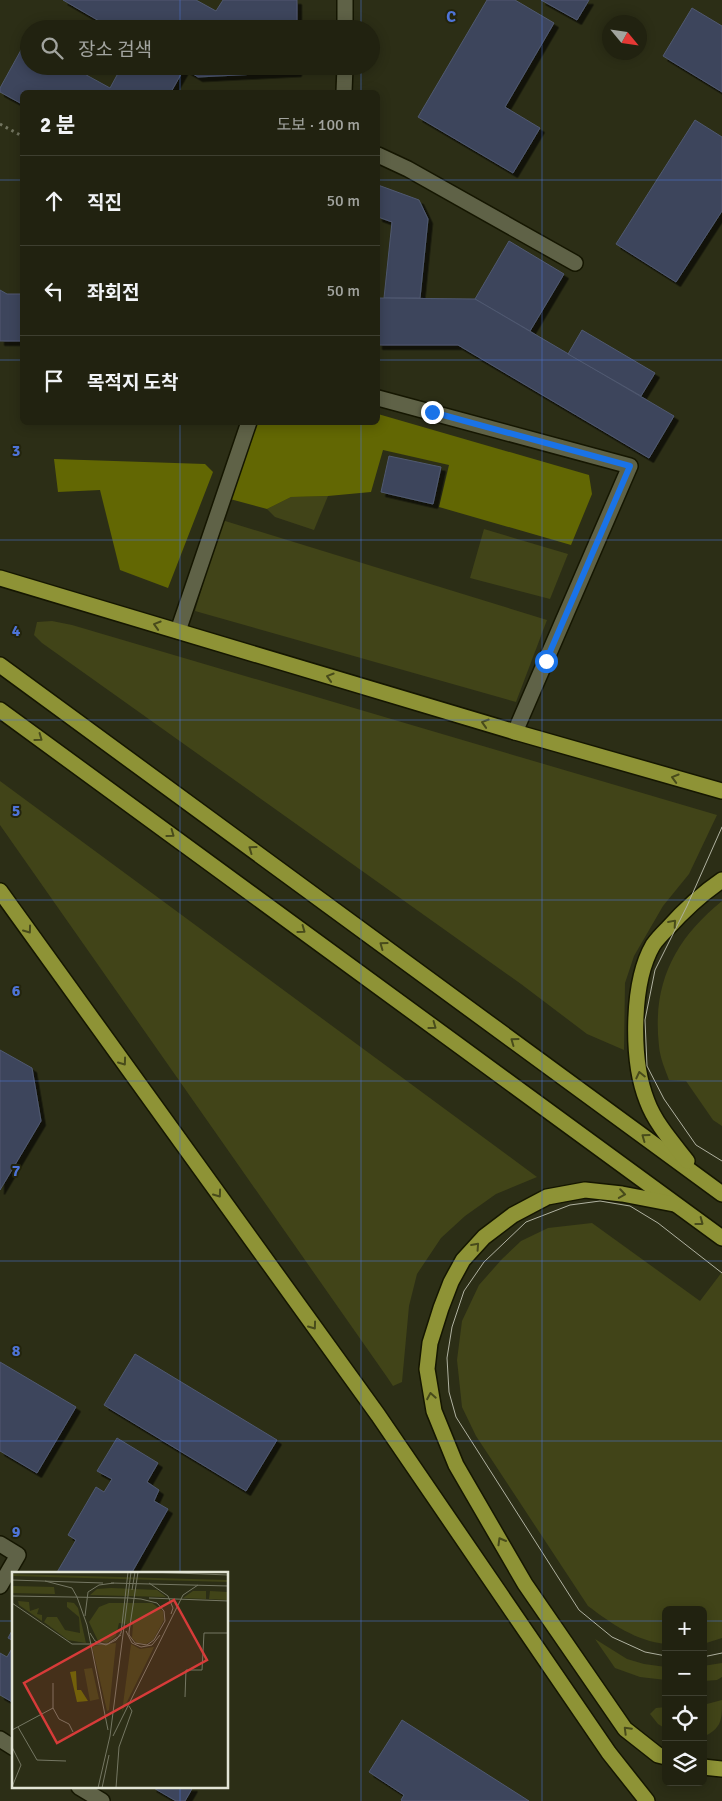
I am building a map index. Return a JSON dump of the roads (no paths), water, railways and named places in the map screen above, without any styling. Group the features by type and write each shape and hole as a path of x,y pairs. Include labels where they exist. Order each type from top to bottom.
{"highway":[{"path":"0,578 515,732 722,791"},
{"path":"0,665 722,1194"},
{"path":"0,710 722,1238"},
{"path":"698,1176 662,1129 647,1102 638,1070 636,1042 638,994 644,965 654,944 687,906 722,880"},
{"path":"0,890 378,1415 609,1752 647,1801"},
{"path":"662,1756 658,1756 625,1729 525,1584 456,1465 434,1411 426,1369 430,1343 440,1308 463,1260 484,1237 513,1215 547,1197 585,1190 622,1194 679,1205"},
{"path":"707,1767 722,1769"}],"street":[{"path":"345,0 345,20"},
{"path":"344,90 345,75"},
{"path":"380,156 408,168 575,263"},
{"path":"380,399 630,466 515,732"},
{"path":"178,631 248,425"},
{"path":"0,1544 18,1555 0,1586"},
{"path":"0,1739 12,1747"},
{"path":"81,1788 102,1801"}],"tram line":[{"path":"722,827 687,906 655,970 645,1020 647,1066 664,1099 696,1145 722,1161"},
{"path":"662,1655 645,1652 612,1637 579,1610 456,1417 449,1392 447,1358 452,1327 464,1291 484,1262 526,1222 570,1205 600,1201 630,1206 658,1223 722,1273"},
{"path":"707,1656 722,1653"}]}
